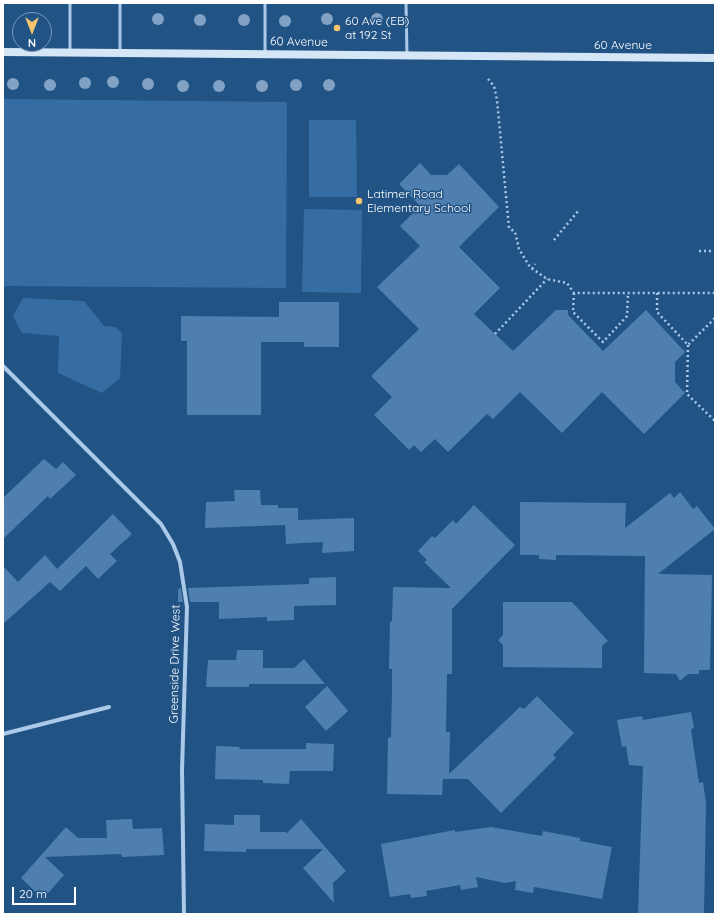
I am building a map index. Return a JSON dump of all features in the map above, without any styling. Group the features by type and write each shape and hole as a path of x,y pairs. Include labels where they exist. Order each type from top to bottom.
{"street":[{"name":"60 Avenue","path":"3,52 715,58"},
{"name":"Greenside Drive West","path":"3,366 161,524 173,544 181,567 187,607 182,770 184,914"},
{"path":"3,734 109,707"}],"lane":[{"path":"70,3 70,52"},
{"path":"120,3 120,52"},
{"path":"265,3 265,54"},
{"path":"406,3 407,56"}],"path":[{"path":"488,79 494,86 497,100 509,228 515,232 519,249 532,269 547,279 567,283 574,293 573,312 603,342 627,316 628,293"},
{"path":"554,240 579,210"},
{"path":"699,251 715,251"},
{"path":"532,269 535,264"},
{"path":"495,334 547,279"},
{"path":"574,293 715,293"},
{"path":"657,293 657,312 688,345"},
{"path":"715,318 688,345 687,394 715,421"}],"shaded area":[{"path":"3,99 287,102 286,288 3,286"},
{"path":"309,120 356,120 357,197 309,197"},
{"path":"304,209 362,210 361,293 302,292"},
{"path":"23,298 84,301 104,326 115,327 122,333 120,378 102,393 58,373 59,336 22,333 13,316"}],"building":[{"name":"Latimer Road Elementary School","path":"420,163 431,175 447,175 459,164 499,207 459,247 500,288 474,314 513,351 556,310 568,310 568,315 603,351 646,310 685,352 675,362 675,382 685,393 644,434 602,392 562,433 520,392 493,419 487,414 448,452 435,439 421,452 414,445 409,450 374,415 392,397 371,376 419,329 377,287 420,246 400,226 420,206 399,184"},
{"path":"279,302 339,302 339,347 304,347 304,342 261,342 261,415 187,415 187,341 181,341 181,316 279,317"},
{"path":"44,459 56,469 63,462 76,475 50,499 48,496 3,539 3,498"},
{"path":"234,490 260,490 261,505 278,505 278,508 298,508 298,520 354,518 354,551 322,553 323,542 286,544 285,525 205,528 206,502 235,501"},
{"path":"680,492 693,509 697,506 715,529 658,574 712,575 710,670 699,670 699,674 688,674 680,681 676,674 644,673 645,556 556,555 556,560 539,559 539,555 520,555 520,502 626,503 625,528 670,493 674,498"},
{"path":"474,505 515,545 452,609 452,674 447,674 446,732 450,732 449,774 520,707 524,709 537,696 574,733 553,755 556,758 501,813 468,779 443,779 442,795 387,794 388,738 391,737 392,669 389,669 390,622 392,621 393,587 451,588 424,562 427,560 418,551 432,536 435,538 453,520 456,524"},
{"path":"113,514 132,534 110,554 117,561 98,579 86,566 60,591 50,582 3,624 3,566 18,582 45,555 57,569"},
{"path":"336,577 336,605 294,606 294,620 267,621 267,617 219,619 219,602 190,602 188,588 309,584 309,578"},
{"path":"181,588 183,602 178,602 178,589"},
{"path":"503,602 572,602 608,641 602,646 602,668 503,667 503,645 498,640 503,635"},
{"path":"237,650 263,650 263,668 294,668 304,659 325,684 249,684 249,687 206,687 208,660 236,660"},
{"path":"327,686 348,711 326,731 305,707"},
{"path":"691,712 694,727 691,730 699,783 703,782 706,803 704,914 638,914 643,766 629,765 626,746 622,747 617,720 642,716 643,720"},
{"path":"306,743 334,744 333,771 290,771 289,784 263,783 263,780 215,779 216,746 240,747 239,749 306,749"},
{"path":"234,815 260,815 260,832 286,832 286,834 301,819 346,871 333,883 334,903 303,868 323,849 246,849 246,852 204,851 205,824 234,825"},
{"path":"132,819 133,829 162,828 164,855 122,857 121,854 45,857 64,875 43,899 21,878 66,827 78,838 107,838 106,820"},
{"path":"491,827 542,836 543,831 580,838 580,841 612,847 602,899 534,887 533,893 515,890 516,881 505,883 476,877 478,887 461,890 460,885 426,891 427,896 411,898 410,894 390,897 381,844 455,830 455,832"}],"place":[{"name":"60 Ave (EB) at 192 St","path":"337,28"},
{"name":"Latimer Road Elementary School","path":"359,201"}]}
